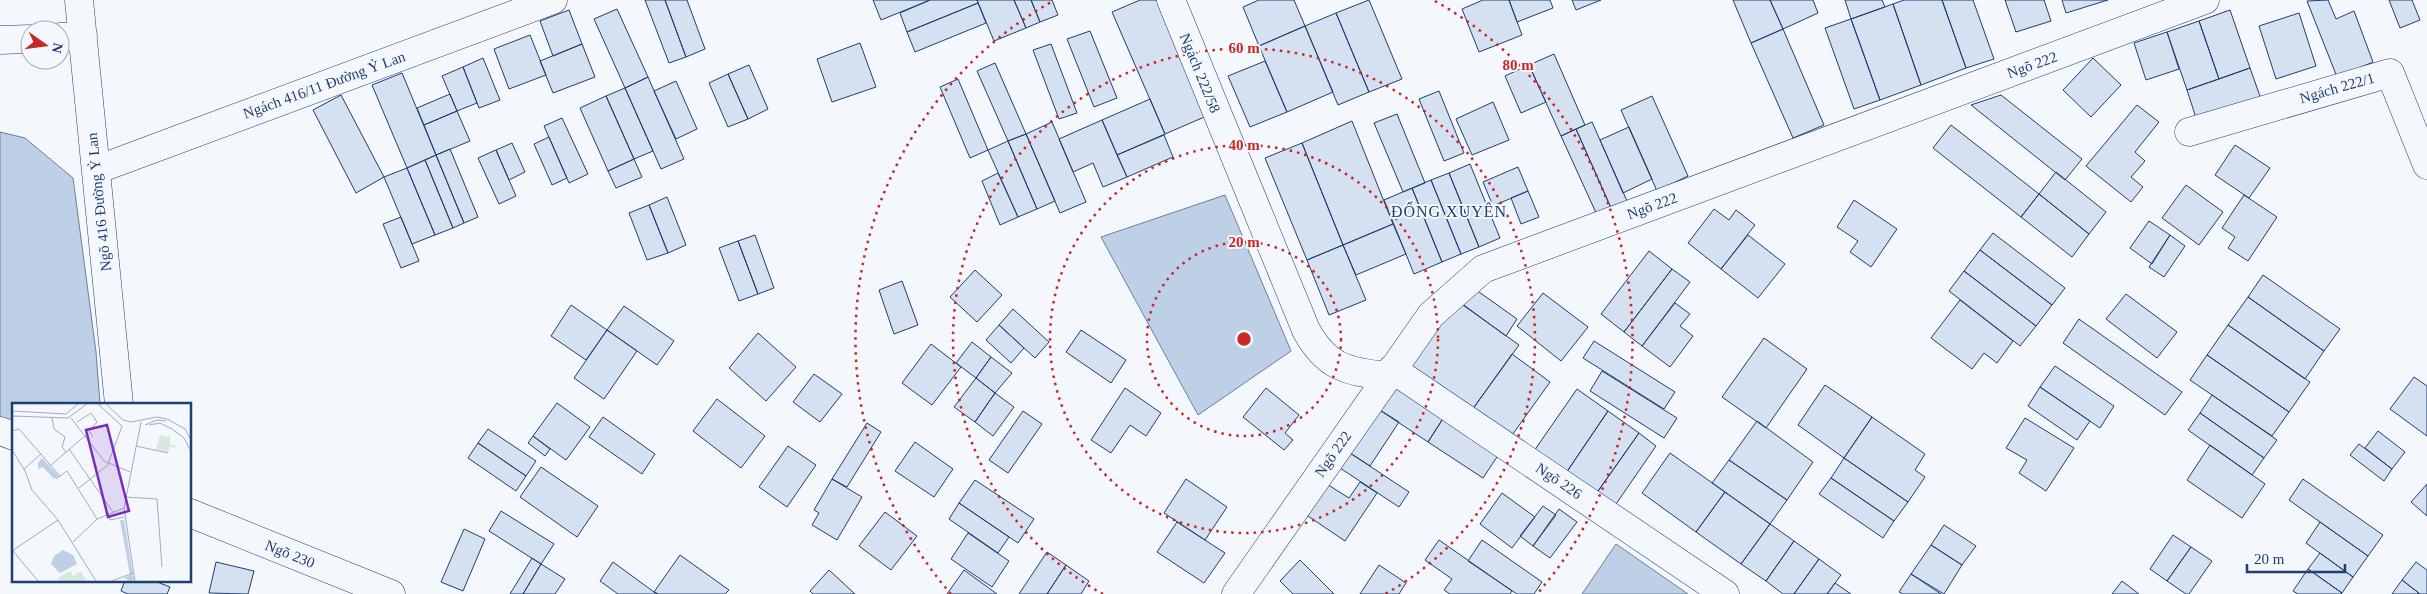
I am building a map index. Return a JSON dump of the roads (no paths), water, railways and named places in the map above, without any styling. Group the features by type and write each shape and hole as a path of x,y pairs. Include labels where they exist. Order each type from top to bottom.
{"street":[{"name":"Ngõ 416 Đường Ỷ Lan","path":"79,0 71,37 96,170 119,403"},
{"name":"Ngách 416/11 Đường Ỷ Lan","path":"96,170 553,0"},
{"name":"Ngách 222/58","path":"1171,0 1306,330 1315,347 1327,359 1344,368 1361,373 1390,373"},
{"name":"Ngõ 222","path":"1236,594 1431,315 1483,269 2206,0"},
{"path":"0,40 20,39"},
{"name":"Ngách 222/1","path":"2189,132 2390,73 2425,153"},
{"name":"Ngõ 226","path":"1390,373 1725,594"},
{"path":"0,431 12,435"},
{"name":"Ngõ 230","path":"191,513 391,594"}],"water":[{"path":"0,132 25,138 73,178 96,352 100,403 12,403 12,426 0,421"},
{"path":"1225,195 1291,351 1198,415 1101,237"},
{"path":"1616,544 1688,594 1582,594"}],"district":[{"name":"ĐỔNG XUYÊN","path":"1449,211"}]}
